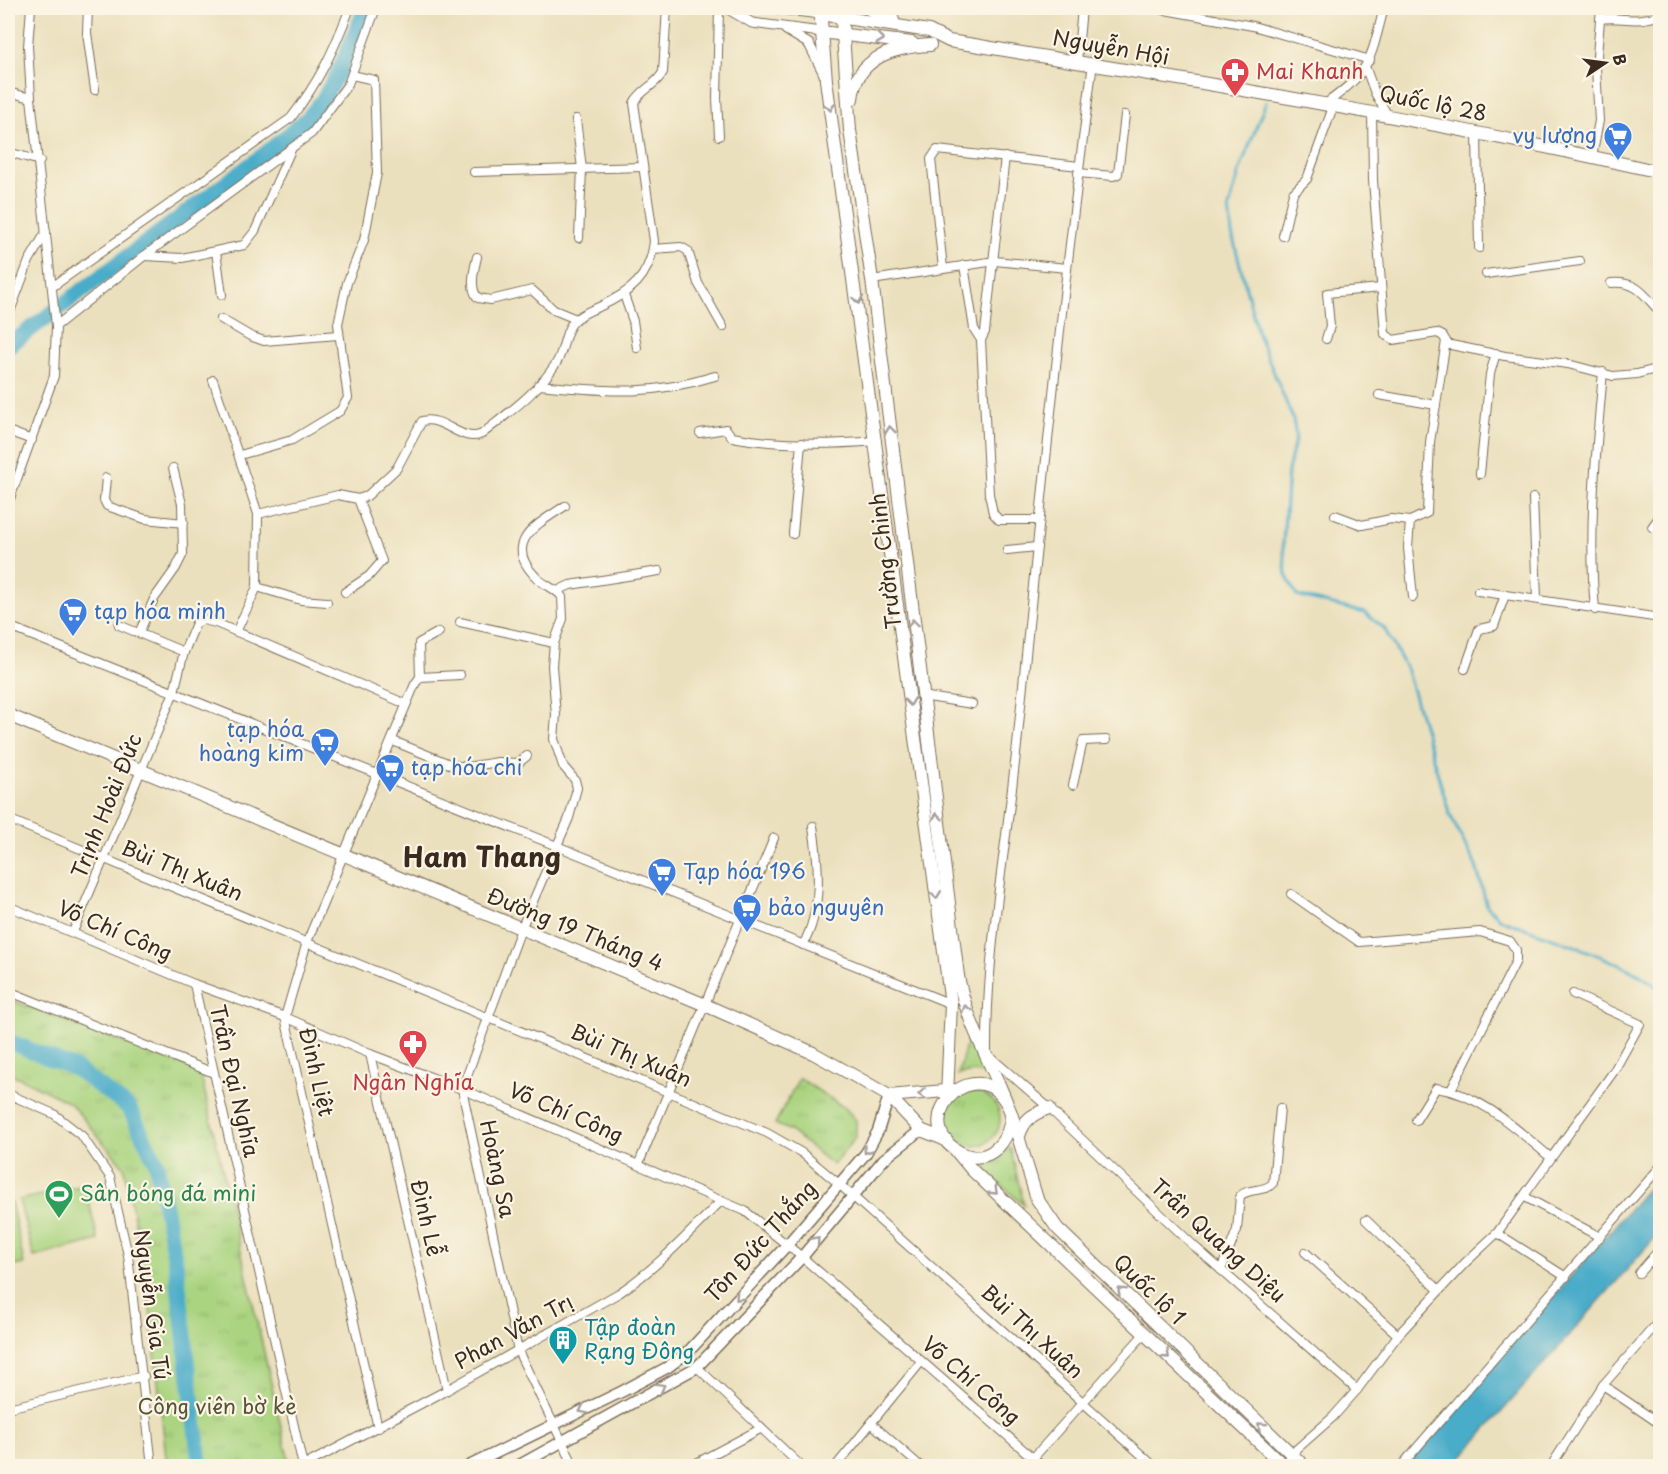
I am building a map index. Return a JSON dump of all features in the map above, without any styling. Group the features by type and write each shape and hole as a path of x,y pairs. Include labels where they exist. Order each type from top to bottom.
{"main road":[{"path":"867,8 880,16 929,31"},
{"name":"Nguyễn Hội","path":"820,11 841,12 929,31 949,41 1093,63 1267,95"},
{"name":"Trường Chinh","path":"820,11 826,80 877,441 951,1004 950,1093"},
{"name":"Trường Chinh","path":"841,12 850,130 872,280 958,976 970,1023 987,1054 1009,1107"},
{"name":"Nguyễn Hội","path":"821,32 930,45 949,41"},
{"path":"850,130 853,90 865,66 874,58 898,49 930,45"},
{"name":"Quốc lộ 28","path":"1267,95 1477,132 1660,172"},
{"name":"Đường 19 Tháng 4","path":"8,715 140,772 703,1004 813,1053 888,1096 921,1130 950,1144"},
{"path":"888,1096 950,1093 977,1084 988,1086 1009,1107 1011,1125 1007,1137 995,1150 978,1156 965,1155 950,1144 940,1118 950,1093"},
{"name":"Tôn Đức Thắng","path":"469,1467 668,1366 688,1352 788,1245 866,1153 878,1131 888,1096"},
{"name":"Quốc lộ 1","path":"1009,1107 1037,1199 1057,1228 1304,1467"},
{"path":"1019,1136 1023,1123 1035,1113 1049,1108"},
{"name":"Tôn Đức Thắng","path":"518,1467 697,1367 802,1257 884,1160 921,1130"},
{"name":"Quốc lộ 1","path":"950,1144 972,1170 1284,1467"}],"street":[{"path":"8,504 54,375 57,326 31,98 28,46 31,8"},
{"path":"88,8 87,33 95,90"},
{"path":"52,287 291,118 317,84 334,50 350,8"},
{"path":"57,326 144,256 312,133 339,99 352,75 376,8"},
{"path":"258,514 338,495 358,499 372,492 392,475 422,421 432,421 469,436 477,436 538,385 560,358 568,332 576,319 624,295 646,269 653,249 634,103 639,93 660,78 663,72 667,8"},
{"name":"Nguyễn Hội","path":"714,8 738,8"},
{"name":"Nguyễn Hội","path":"771,8 820,11"},
{"path":"1077,62 1082,8"},
{"path":"1155,8 1253,26 1370,60"},
{"path":"1283,236 1293,193 1307,179 1328,106 1366,69 1384,8"},
{"path":"1592,156 1599,121 1596,68 1601,8"},
{"path":"719,136 717,98 723,9"},
{"name":"Nguyễn Hội","path":"723,9 752,23 821,32"},
{"path":"1600,19 1611,17 1636,21 1659,15"},
{"path":"778,27 797,35 809,44 826,80"},
{"path":"987,1054 987,1002 1019,727 1036,547 1078,170 1093,63"},
{"path":"1366,69 1375,93 1388,116"},
{"path":"240,455 284,444 340,411 348,398 338,336 339,308 364,240 377,173 374,80 352,75"},
{"path":"8,92 31,98"},
{"path":"1335,515 1362,525 1391,519 1410,521 1424,516 1429,509 1430,442 1446,344 1443,336 1437,333 1393,340 1386,337 1381,288 1372,112"},
{"path":"943,268 932,154 942,150 1113,176 1118,174 1125,115"},
{"path":"576,119 582,169 579,238"},
{"path":"1477,132 1479,248"},
{"path":"144,256 182,258 237,248 249,240 291,148"},
{"path":"8,152 40,162"},
{"path":"981,340 985,332 995,261 1005,158"},
{"path":"474,172 644,167"},
{"path":"8,317 29,261 46,232"},
{"path":"653,249 681,248 688,251 698,283 723,327"},
{"path":"216,251 222,295"},
{"path":"477,258 473,277 475,294 478,298 491,300 532,290 554,310 576,319"},
{"path":"872,280 995,261 1067,268"},
{"path":"1486,273 1580,261"},
{"path":"964,265 974,329 981,340 989,494 993,513 999,520 1005,522 1040,520"},
{"path":"1611,283 1626,282 1638,288 1660,312"},
{"path":"1326,339 1330,326 1327,293 1381,288"},
{"path":"624,295 633,321 637,348"},
{"path":"221,318 249,336 264,341 338,336"},
{"path":"1446,344 1568,363 1622,376 1660,368"},
{"path":"1480,474 1490,374 1496,353"},
{"path":"1595,610 1591,562 1591,513 1603,372"},
{"path":"538,385 643,392 680,387 715,376"},
{"path":"213,380 258,514 257,587 236,632 406,704"},
{"path":"1379,396 1436,405"},
{"path":"700,433 726,429 731,436 739,438 801,443 877,441"},
{"path":"8,431 32,440"},
{"path":"794,534 801,443"},
{"path":"139,633 154,599 181,560 184,523 173,468"},
{"path":"106,478 104,500 107,506 146,519 184,523"},
{"path":"1533,498 1537,600"},
{"path":"345,592 369,576 382,561 358,499"},
{"path":"462,1089 521,929 569,818 577,784 563,766 554,739 556,716 552,679 554,643 561,630 562,597 557,591 534,576 528,568 522,547 527,532 565,506"},
{"path":"1652,527 1660,516"},
{"path":"1410,521 1409,555 1413,597"},
{"path":"1007,550 1036,547"},
{"path":"557,591 570,585 659,571"},
{"path":"257,587 301,600 327,602"},
{"path":"1478,591 1595,610 1641,613 1660,618"},
{"path":"1465,669 1479,629 1494,626 1505,595"},
{"name":"Trịnh Hoài Đức","path":"73,933 174,692 184,652 196,623 203,620 236,632"},
{"path":"460,622 554,643"},
{"path":"119,625 184,652"},
{"path":"8,626 951,1004"},
{"path":"439,632 419,643 420,677 459,675"},
{"name":"Đinh Liệt","path":"378,1428 285,1017 307,942 393,741 406,704 420,677"},
{"path":"922,696 972,704"},
{"path":"1073,785 1083,741 1106,740"},
{"path":"393,741 452,765 466,767 493,762 518,763 528,756"},
{"name":"Bùi Thị Xuân","path":"8,819 669,1091 791,1146 839,1184 1154,1467"},
{"path":"803,945 810,932 817,900 818,857 813,826"},
{"path":"639,1163 703,1004 774,838"},
{"path":"1291,894 1359,942 1480,932 1510,941 1516,950 1516,962 1451,1090"},
{"name":"Võ Chí Công","path":"8,906 194,984 285,1017 370,1054 462,1089 639,1163 745,1211 802,1257 1042,1467"},
{"name":"Trần Đại Nghĩa","path":"194,984 303,1466"},
{"path":"8,991 214,1073"},
{"path":"1290,1455 1333,1417 1357,1390 1398,1335 1497,1233 1614,1071 1640,1024 1573,994"},
{"name":"Đinh Lễ","path":"370,1054 447,1390"},
{"name":"Trần Quang Diệu","path":"987,1054 1049,1108 1221,1269 1357,1390"},
{"path":"1416,1120 1436,1088 1451,1090 1486,1107 1550,1157"},
{"name":"Hoàng Sa","path":"462,1089 518,1350 573,1467"},
{"name":"Nguyễn Gia Tú","path":"8,1094 54,1114 82,1136 110,1177 128,1255 144,1376 152,1467"},
{"path":"1221,1269 1237,1230 1240,1196 1246,1191 1267,1188 1273,1183 1280,1108"},
{"path":"1401,1467 1660,1167"},
{"path":"1525,1197 1600,1237"},
{"name":"Phan Văn Trị","path":"303,1466 447,1390 640,1279 722,1200"},
{"path":"1366,1220 1440,1290"},
{"path":"1497,1233 1566,1277"},
{"path":"1639,1273 1660,1249"},
{"path":"1305,1252 1398,1335"},
{"path":"1554,1465 1603,1385 1660,1320"},
{"path":"1026,1467 1144,1334"},
{"path":"836,1467 921,1362"},
{"path":"697,1367 801,1467"},
{"path":"8,1408 144,1376"},
{"path":"1603,1385 1660,1424"},
{"path":"871,1423 920,1467"},
{"path":"690,1467 760,1429"}],"green space":[{"name":"Công viên bờ kè","path":"8,999 200,1071 290,1466 167,1466 148,1289 124,1167 70,1103 8,1072"},
{"path":"968,1037 986,1074 972,1072 958,1075"},
{"path":"799,1078 845,1108 856,1120 856,1137 833,1165 789,1130 775,1124"},
{"path":"968,1092 978,1092 988,1096 996,1104 1000,1119 996,1134 988,1142 978,1146 968,1146 958,1142 950,1134 946,1124 946,1114 950,1104 958,1096"},
{"path":"1010,1147 1024,1205 981,1167 993,1162"},
{"name":"Sân bóng đá mini","path":"85,1185 98,1240 34,1257 19,1200"},
{"path":"11,1202 24,1264 8,1267 8,1203"}],"water":[{"path":"1660,1174 1660,1232 1454,1466 1406,1466"}],"waterway":[{"path":"8,346 265,154 307,119 322,101 339,71 366,8"},
{"path":"1266,102 1239,172 1229,208 1232,234 1258,334 1293,419 1296,436 1288,471 1283,544 1286,575 1297,596 1365,613 1384,628 1406,668 1450,815 1476,866 1487,906 1500,919 1608,960 1630,970 1660,990"},
{"path":"8,1041 76,1069 129,1108 156,1162 176,1265 200,1466"}],"place":[{"name":"Mai Khanh","path":"1235,98"},
{"name":"vy lượng","path":"1618,162"},
{"name":"tạp hóa minh","path":"73,638"},
{"name":"tạp hóa hoàng kim","path":"325,768"},
{"name":"tạp hóa chi","path":"390,794"},
{"name":"Tạp hóa 196","path":"662,898"},
{"name":"bảo nguyên","path":"747,934"},
{"name":"Ngân Nghĩa","path":"413,1070"},
{"name":"Sân bóng đá mini","path":"59,1220"},
{"name":"Tập đoàn Rạng Đông","path":"563,1366"}],"district":[{"name":"Ham Thang","path":"482,858"}]}
